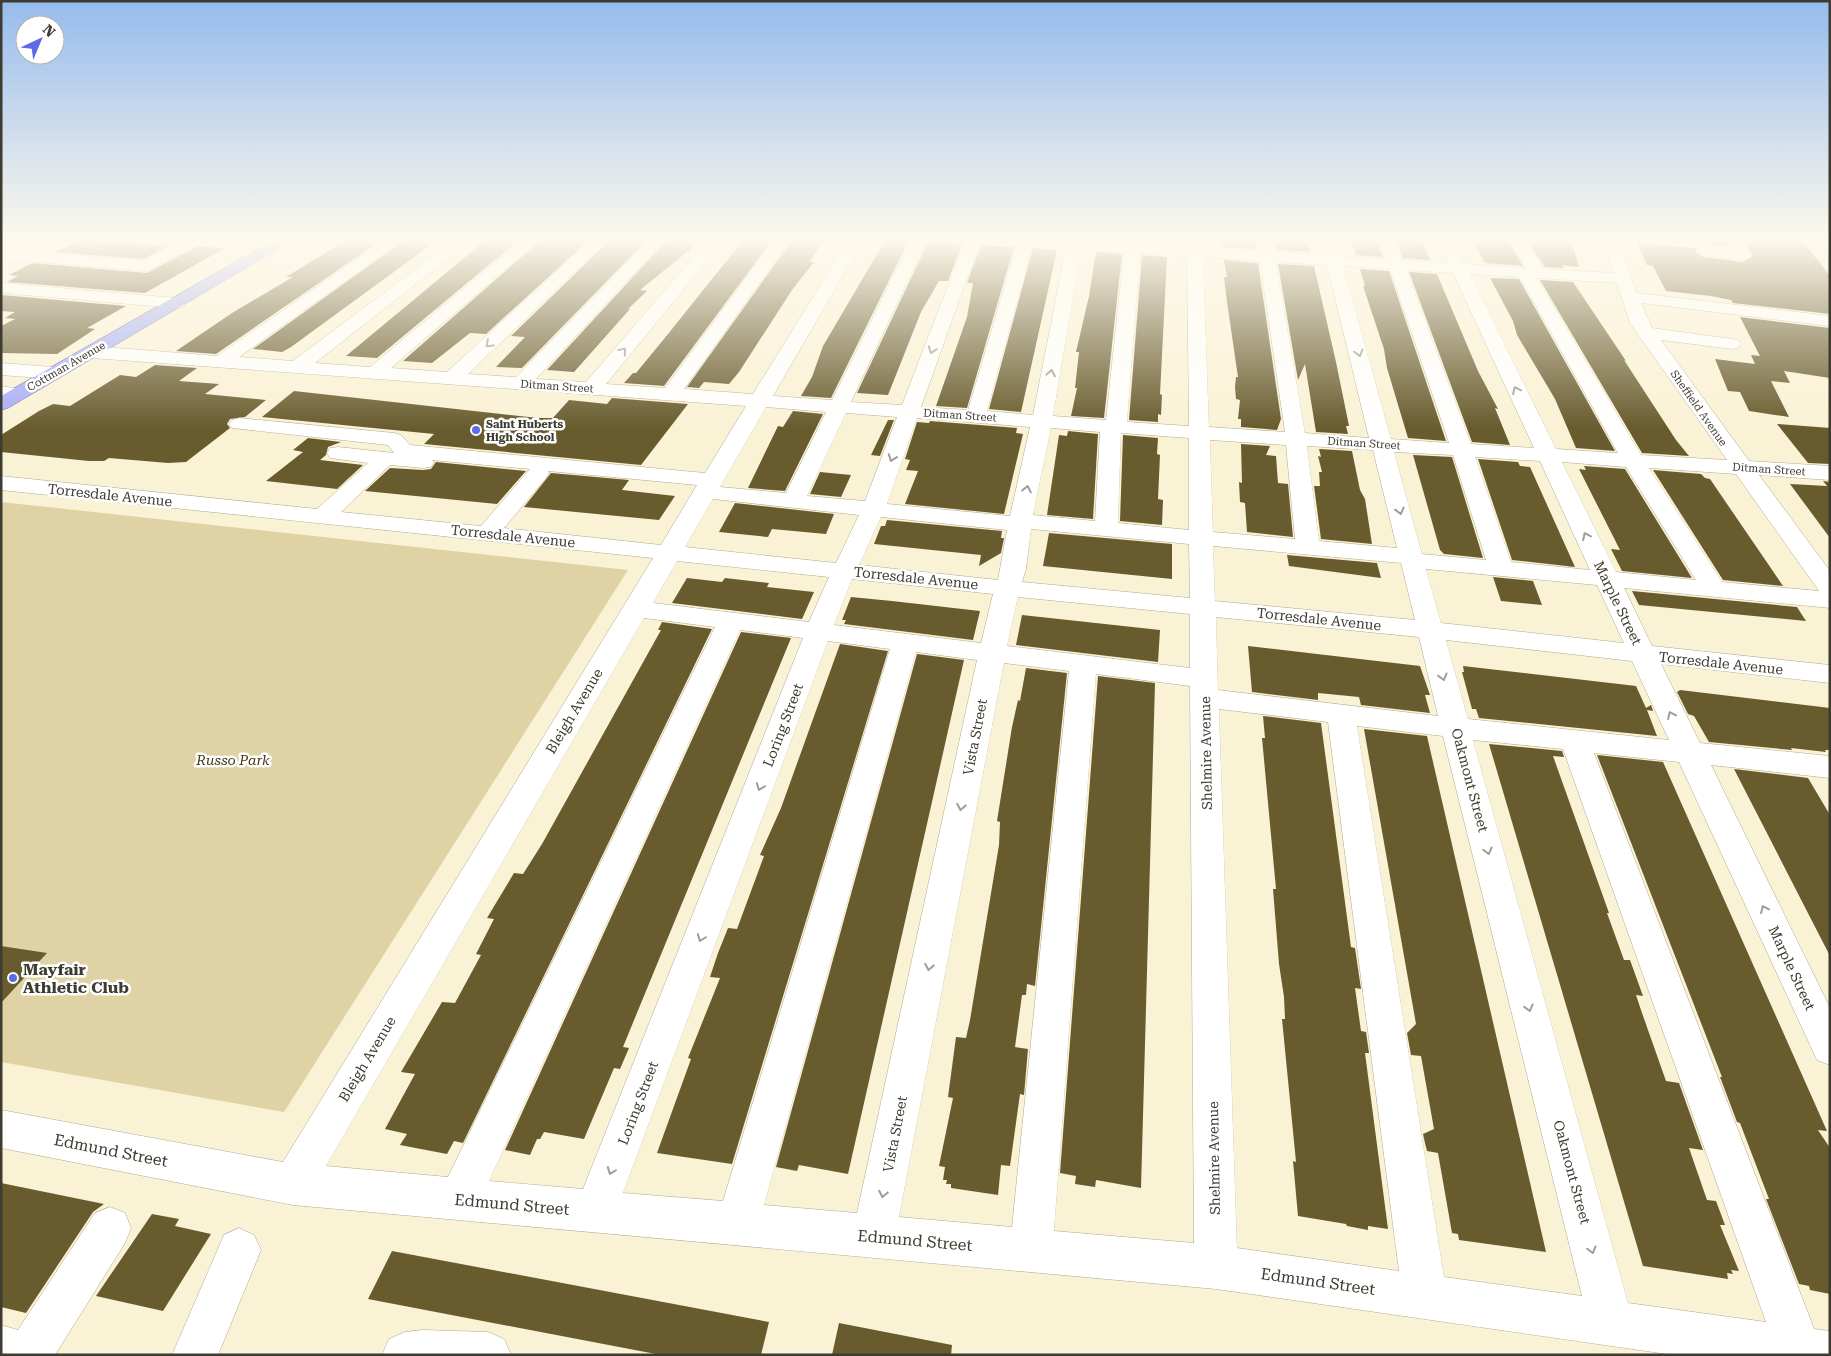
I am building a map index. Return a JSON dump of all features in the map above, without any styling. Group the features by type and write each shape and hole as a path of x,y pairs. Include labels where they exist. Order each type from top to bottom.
{"main road":[{"name":"Cottman Avenue","path":"1,404 10,393 92,352 176,303"}],"street":[{"path":"168,302 176,303"},
{"path":"220,362 305,302"},
{"path":"296,368 382,302"},
{"path":"374,372 457,302"},
{"path":"452,378 533,302"},
{"path":"521,383 598,302"},
{"path":"592,388 664,302"},
{"path":"671,394 737,302"},
{"name":"Bleigh Avenue","path":"293,1184 818,302"},
{"path":"793,502 889,302"},
{"name":"Loring Street","path":"596,1212 819,632 844,570 873,510 950,302"},
{"path":"976,416 1008,302"},
{"name":"Vista Street","path":"874,1236 992,654 1007,588 1014,569 1020,522 1042,421 1064,302"},
{"path":"1106,528 1126,302"},
{"name":"Shelmire Avenue","path":"1196,302 1216,1267"},
{"path":"1275,302 1296,439 1308,547"},
{"name":"Oakmont Street","path":"1345,302 1384,444 1430,630 1611,1322"},
{"path":"1409,302 1462,449 1501,569"},
{"name":"Marple Street","path":"1476,302 1830,1048"},
{"path":"1548,302 1633,460 1714,589"},
{"name":"Sheffield Avenue","path":"1631,302 1636,318 1740,466 1830,589"},
{"path":"1715,302 1830,321"},
{"path":"1647,333 1732,344"},
{"name":"Ditman Street","path":"92,352 1199,433 1830,473"},
{"path":"1,369 53,373"},
{"path":"239,424 394,439 404,451 708,488 793,502 1308,547 1501,569 1830,600"},
{"path":"312,450 708,488"},
{"path":"322,517 385,458"},
{"path":"487,534 538,473"},
{"name":"Torresdale Avenue","path":"1,483 1007,588 1430,630 1830,674"},
{"path":"636,609 1083,665 1341,714 1456,728 1689,751 1826,773"},
{"path":"459,1199 731,621"},
{"path":"737,1225 905,643"},
{"path":"1030,1250 1083,665"},
{"path":"1341,714 1424,1296"},
{"path":"1574,740 1814,1352"},
{"name":"Edmund Street","path":"1,1129 293,1184 1216,1267 1814,1352"},
{"path":"1,1348 27,1355 110,1228"},
{"path":"194,1355 239,1250"},
{"path":"405,1355 488,1355"}],"green space":[{"name":"Russo Park","path":"1,502 628,570 284,1112 1,1062"}],"building":[{"path":"1,302 84,302 126,306 87,328 95,329 57,354 1,353 1,326 15,319 5,318 15,312 1,311"},
{"path":"250,302 291,302 216,354 176,351"},
{"path":"318,302 352,302 282,352 253,349"},
{"path":"411,302 444,302 377,358 346,356"},
{"path":"470,302 521,302 486,334 470,333 432,363 403,361"},
{"path":"546,302 586,302 522,368 496,367 525,337 511,336"},
{"path":"610,302 635,302 574,372 547,370"},
{"path":"693,302 726,302 664,386 624,383 633,373 636,373"},
{"path":"748,302 784,302 739,372 729,384 704,382 699,388 687,387"},
{"path":"849,302 878,302 831,398 801,396 812,377 823,346"},
{"path":"900,302 927,302 888,395 857,393"},
{"path":"970,302 998,302 967,408 936,406 967,317"},
{"path":"1018,302 1045,302 1021,412 989,409"},
{"path":"1088,302 1117,302 1104,418 1071,416 1077,388 1075,388 1079,352 1076,352"},
{"path":"1138,302 1165,302 1160,394 1162,395 1161,415 1158,414 1158,422 1129,420"},
{"path":"1227,302 1264,302 1281,419 1277,430 1241,427 1241,419 1238,419 1240,400 1236,399 1235,387 1236,377 1238,377"},
{"path":"1285,302 1322,302 1349,426 1346,426 1348,434 1316,432 1305,364 1298,380"},
{"path":"1368,302 1399,302 1446,441 1408,438 1387,368 1384,349"},
{"path":"1420,302 1449,302 1478,371 1498,409 1495,408 1510,445 1472,442"},
{"path":"1503,302 1532,302 1615,451 1576,448 1555,399 1517,335 1513,321"},
{"path":"1553,302 1587,302 1676,440 1689,456 1642,453"},
{"path":"1830,302 1830,314 1733,303"},
{"path":"1740,317 1830,328 1830,378 1784,371 1790,383 1771,381 1789,417 1749,411 1740,392 1728,391 1715,359 1755,364 1751,355 1760,356"},
{"path":"155,365 197,368 179,381 219,384 205,394 266,400 245,417 230,419 227,424 230,428 186,462 168,463 109,458 104,461 89,461 1,452 1,435 39,411 53,404 70,406 120,375 136,377"},
{"name":"Saint Huberts High School","path":"294,391 538,418 553,418 569,400 607,404 612,398 688,404 641,465 424,444 434,434 262,417"},
{"path":"793,411 823,414 785,491 748,488 778,426 783,427"},
{"path":"888,420 894,420 880,456 871,455"},
{"path":"930,421 1017,428 1016,433 1023,434 1004,514 905,504 918,471 906,470 910,460 905,459 917,422 929,423"},
{"path":"1777,424 1830,428 1830,464 1808,463"},
{"path":"1068,431 1098,434 1093,519 1047,515 1059,435 1067,436"},
{"path":"1123,435 1158,438 1157,454 1160,455 1158,499 1163,500 1162,525 1120,521"},
{"path":"308,438 341,442 328,447 326,455 320,460 363,465 337,489 266,481 303,452 293,450"},
{"path":"1241,444 1270,446 1266,455 1276,456 1278,483 1288,484 1293,537 1247,532 1245,503 1240,502 1239,482 1242,483"},
{"path":"1319,449 1352,451 1360,490 1365,499 1372,544 1321,539 1314,486 1320,486 1319,472 1322,472 1318,456 1321,457"},
{"path":"1413,455 1452,457 1483,558 1444,554 1440,550"},
{"path":"1478,459 1518,462 1520,466 1530,467 1575,567 1512,560"},
{"path":"436,462 526,471 497,504 365,491 390,468 431,469"},
{"path":"1584,466 1625,469 1692,578 1622,571 1611,549 1620,550 1579,469 1586,470"},
{"path":"1653,470 1701,474 1705,478 1710,479 1783,586 1723,580"},
{"path":"820,472 851,475 841,497 810,494"},
{"path":"551,473 629,480 622,490 675,496 659,520 524,507"},
{"path":"1823,481 1830,482 1830,538 1790,484 1827,486"},
{"path":"735,503 834,514 826,534 772,529 768,537 719,532"},
{"path":"887,520 1002,531 1001,538 1004,538 1001,553 979,566 981,555 874,544 881,526 885,526"},
{"path":"1049,533 1172,544 1172,579 1043,566"},
{"path":"1287,555 1377,563 1381,578 1289,566"},
{"path":"1493,577 1533,581 1542,605 1501,601"},
{"path":"687,578 722,582 725,578 769,583 767,587 814,592 802,619 672,603"},
{"path":"1632,591 1797,607 1806,621 1639,605"},
{"path":"851,597 980,611 973,640 844,624 846,620 842,620"},
{"path":"1022,615 1160,630 1158,662 1016,645"},
{"path":"662,622 712,629 463,1143 454,1141 447,1154 400,1145 407,1134 385,1129 415,1074 401,1072 442,1002 455,1003 481,955 476,954 494,919 487,918 514,873 523,874 542,844 661,630 658,630"},
{"path":"741,632 791,638 623,1047 629,1048 620,1069 614,1068 584,1139 544,1132 540,1139 537,1139 530,1155 505,1150"},
{"path":"840,644 888,651 732,1164 657,1153 691,1059 688,1058 720,978 710,977 718,953 728,928 737,929 764,856 760,855 781,808"},
{"path":"1248,646 1420,666 1430,695 1425,695 1430,713 1361,705 1359,697 1318,693 1318,700 1252,692"},
{"path":"917,654 964,660 848,1174 799,1165 797,1171 776,1167"},
{"path":"1463,666 1636,686 1646,708 1651,705 1653,711 1647,710 1657,736 1479,718 1476,709 1472,709 1462,672 1464,672"},
{"path":"1026,668 1067,673 1035,986 1027,984 1026,995 1022,995 1015,1047 1028,1049 1024,1095 1020,1094 1010,1166 1001,1165 998,1195 951,1188 951,1184 946,1184 947,1180 943,1180 945,1167 939,1166 953,1098 948,1097 956,1037 966,1038 970,1020 999,845 1000,822 997,821 1012,727 1018,700 1020,701"},
{"path":"1098,676 1155,683 1141,1188 1096,1180 1095,1187 1075,1184 1076,1176 1060,1173"},
{"path":"1680,690 1830,708 1830,750 1825,750 1826,752 1791,748 1792,750 1709,742 1694,716 1688,714 1677,692"},
{"path":"1263,716 1321,723 1351,947 1355,948 1361,989 1355,988 1361,1031 1366,1032 1369,1053 1365,1053 1388,1229 1368,1226 1368,1230 1347,1226 1346,1224 1298,1216 1293,1161 1296,1162 1282,1019 1285,1019 1284,997 1279,964 1273,889 1276,889 1262,738 1265,738"},
{"path":"1364,729 1427,736 1546,1252 1459,1240 1458,1234 1452,1233 1438,1153 1427,1151 1423,1134 1434,1129 1421,1056 1411,1055 1407,1033 1416,1024"},
{"path":"1489,744 1562,751 1564,757 1553,756 1624,960 1630,960 1643,996 1636,995 1666,1081 1679,1083 1703,1150 1689,1148 1707,1200 1716,1201 1725,1225 1720,1225 1739,1271 1731,1270 1733,1274 1727,1273 1728,1279 1643,1266"},
{"path":"1597,755 1663,762 1827,1131 1818,1130 1830,1148 1830,1294 1810,1290 1809,1286 1799,1284 1766,1199 1769,1199 1740,1123 1737,1122 1720,1077 1722,1077"},
{"path":"1734,769 1808,778 1830,815 1830,956"},
{"name":"Mayfair Athletic Club","path":"1,946 47,953 1,1003"},
{"path":"1,1183 104,1204 93,1212 26,1313 1,1307"},
{"path":"152,1214 179,1219 175,1226 211,1234 163,1311 96,1296"},
{"path":"392,1251 769,1322 761,1355 661,1355 368,1299"},
{"path":"839,1323 952,1345 951,1355 832,1355"}],"place":[{"name":"Saint Huberts High School","path":"476,430"},
{"name":"Mayfair Athletic Club","path":"13,978"}]}
